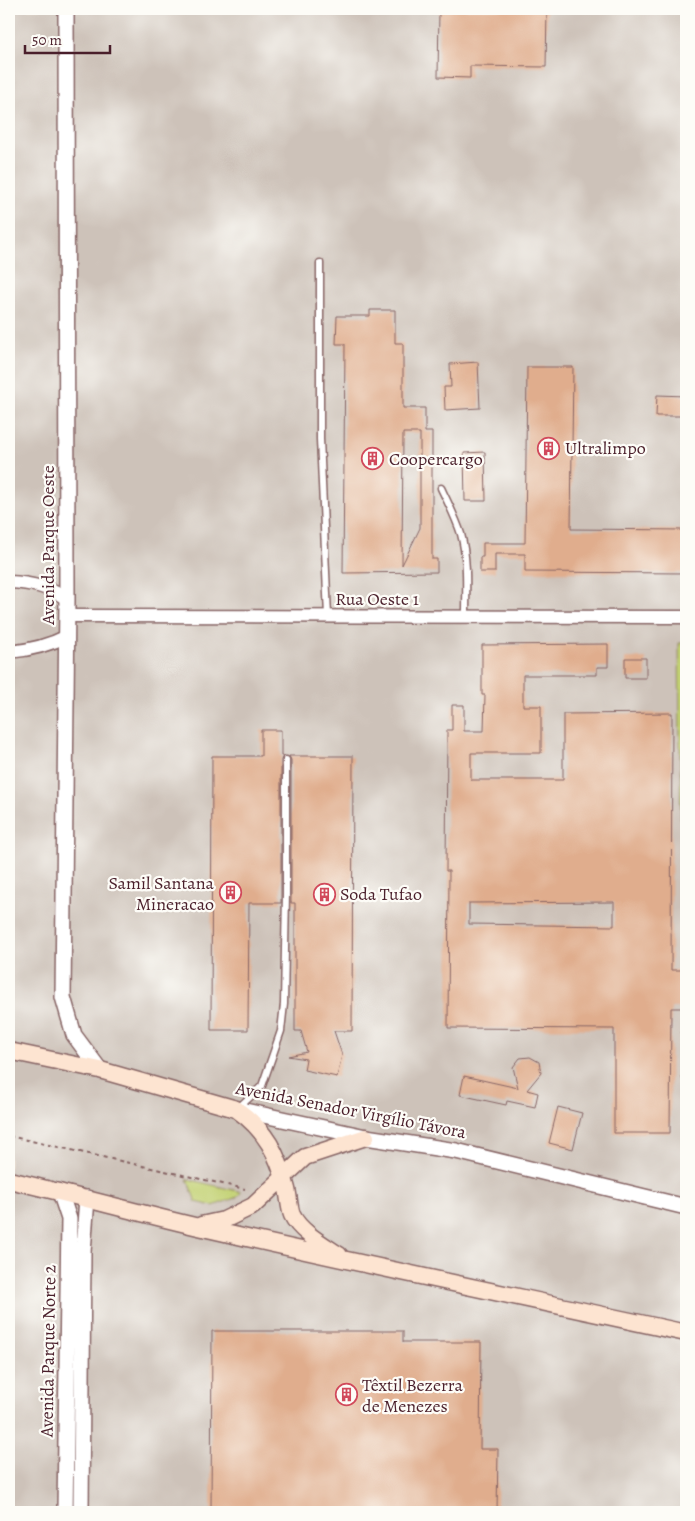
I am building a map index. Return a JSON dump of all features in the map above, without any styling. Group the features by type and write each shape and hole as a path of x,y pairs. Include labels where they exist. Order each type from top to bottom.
{"main road":[{"name":"Avenida Senador Virgílio Távora","path":"9,1051 100,1070 236,1109"},
{"path":"236,1109 249,1118 267,1138 283,1176 292,1216 311,1236 349,1262"},
{"path":"194,1226 224,1220 253,1206 305,1157 366,1137"},
{"path":"9,1180 349,1262 454,1282 686,1333"}],"street":[{"name":"Avenida Parque Oeste","path":"66,9 67,636 63,997 74,1035 100,1070"},
{"path":"9,582 42,586 54,590 67,599"},
{"name":"Rua Oeste 1","path":"67,616 686,617"},
{"path":"9,652 51,644 67,636"},
{"name":"Avenida Senador Virgílio Távora","path":"236,1109 366,1137 456,1151 686,1207"},
{"name":"Avenida Parque Norte 2","path":"60,1192 69,1219 66,1512"},
{"name":"Avenida Parque Norte 2","path":"81,1512 82,1252 87,1198"}],"lane":[{"path":"320,263 320,439 328,616"},
{"path":"440,488 454,514 462,536 466,616"},
{"path":"236,1109 262,1086 281,1031 284,1004 286,921 286,760"},
{"path":"686,1022 686,1078"}],"path":[{"path":"9,1136 245,1189"}],"shaded area":[{"path":"9,9 686,9 686,1512 9,1512"}],"green space":[{"path":"679,643 686,643 686,843 681,843"},
{"path":"187,1179 242,1192 235,1198 213,1206 196,1202"}],"building":[{"path":"439,9 547,9 546,67 470,66 470,78 438,77"},
{"name":"Coopercargo","path":"370,310 395,310 395,343 403,343 403,408 425,408 425,432 432,432 432,559 437,559 437,572 343,573 345,344 336,344 337,316 370,316","holes":["403,433 420,433 420,528 402,565"]},
{"path":"478,362 480,408 445,410 444,387 451,387 450,364"},
{"name":"Ultralimpo","path":"527,367 573,367 571,529 686,530 686,573 525,572 525,554 495,554 495,572 480,572 480,557 483,557 483,543 525,543"},
{"name":"Ultralimpo","path":"657,395 686,396 686,416 656,416"},
{"path":"485,452 486,501 465,501 464,453"},
{"path":"608,644 608,667 597,667 597,675 523,675 523,706 541,706 541,753 471,753 471,780 563,780 563,714 672,713 671,970 686,970 686,1008 671,1008 670,1133 614,1133 614,1029 448,1028 449,871 446,871 447,730 452,730 452,705 464,705 464,731 484,731 485,695 482,695 482,645","holes":["614,902 614,926 469,924 469,903"]},
{"path":"625,658 646,658 646,678 625,678"},
{"name":"Samil Santana Mineracao","path":"261,730 281,730 281,756 283,756 281,760 281,903 249,903 248,1030 211,1030 212,756 261,756"},
{"name":"Soda Tufao","path":"289,756 353,756 352,1031 334,1031 342,1055 337,1077 304,1070 306,1059 288,1056 307,1052 301,1031 295,1031 295,903 291,903 291,760"},
{"path":"530,1057 539,1062 541,1073 527,1090 538,1093 535,1107 507,1101 506,1105 460,1095 464,1076 518,1088 513,1067 520,1058"},
{"path":"558,1107 582,1113 573,1149 549,1143"},
{"name":"Têxtil Bezerra de Menezes","path":"212,1331 403,1331 403,1342 481,1342 480,1449 498,1449 497,1512 211,1512"}],"place":[{"name":"Ultralimpo","path":"549,448"},
{"name":"Coopercargo","path":"373,459"},
{"name":"Samil Santana Mineracao","path":"230,893"},
{"name":"Soda Tufao","path":"324,894"},
{"name":"Têxtil Bezerra de Menezes","path":"346,1395"}]}
